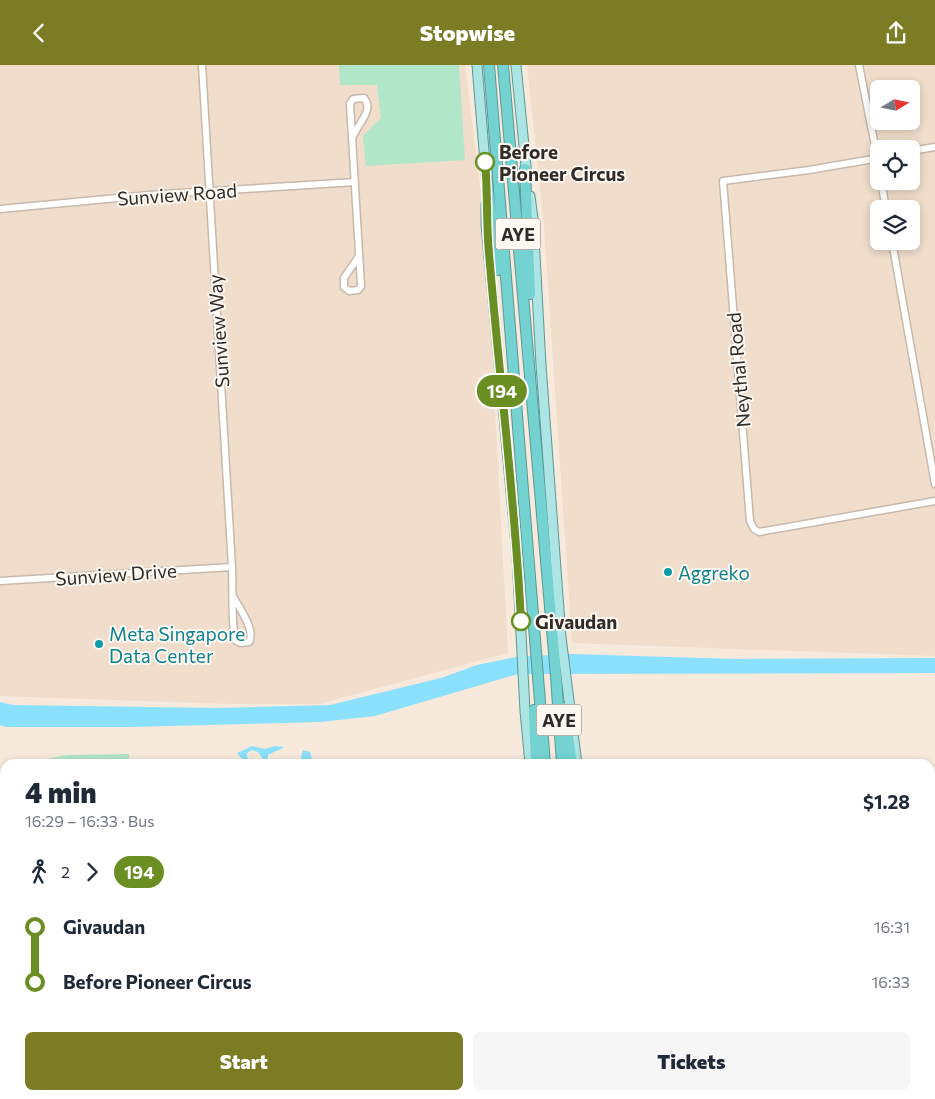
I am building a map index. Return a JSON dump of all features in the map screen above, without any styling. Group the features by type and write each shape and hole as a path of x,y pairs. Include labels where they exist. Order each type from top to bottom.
{"highway":[{"name":"AYE","path":"488,65 545,759"},
{"name":"AYE","path":"503,65 562,759"},
{"path":"526,169 530,303 527,340"},
{"path":"487,182 500,278 506,289"},
{"path":"556,676 561,687 571,759"},
{"path":"536,759 534,709 538,684"}],"main road":[{"path":"477,65 487,182 486,225 518,565 525,711 530,759"},
{"path":"516,65 526,169 533,218 541,365 561,637 576,759"}],"street":[{"name":"Sunview Way","path":"202,65 234,596 232,603 235,640 240,643 249,642 251,640 250,628 234,596"},
{"path":"859,65 874,140"},
{"path":"352,139 358,125 367,114 368,103 364,98 353,99 350,102 354,182 362,286 358,290 349,291 344,287 344,278 359,256"},
{"path":"920,150 935,147"},
{"name":"Neythal Road","path":"870,159 809,170 723,181 750,521 754,529 759,532 935,501"},
{"name":"Sunview Road","path":"0,209 149,195 354,182"},
{"path":"894,250 935,484"},
{"name":"Sunview Drive","path":"0,581 232,567"}],"shaded area":[{"path":"0,65 465,65 485,225 508,653 319,704 230,704 0,696"},
{"path":"527,65 935,65 935,656 572,643 544,226"}],"green space":[{"path":"339,65 459,65 465,160 366,166 363,136 381,118 377,85 340,85"},
{"path":"129,754 129,759 46,759 67,755"}],"water":[{"path":"572,654 736,659 935,658 935,673 518,674 375,716 321,722 132,727 6,727 0,725 0,702 13,705 216,708 330,705 441,678 477,665 516,657"},
{"path":"252,746 265,749 275,746 284,747 268,755 268,759 263,759 258,752 252,750 247,753 248,759 242,759 237,753"},
{"path":"303,750 310,752 312,759 301,759"}],"bus line":[{"name":"194","path":"485,162 487,182 486,225 509,463 521,621"}],"place":[{"name":"Before Pioneer Circus","path":"485,162"},
{"name":"Aggreko","path":"668,572"},
{"name":"Givaudan","path":"521,621"},
{"name":"Meta Singapore Data Center","path":"99,644"}]}
